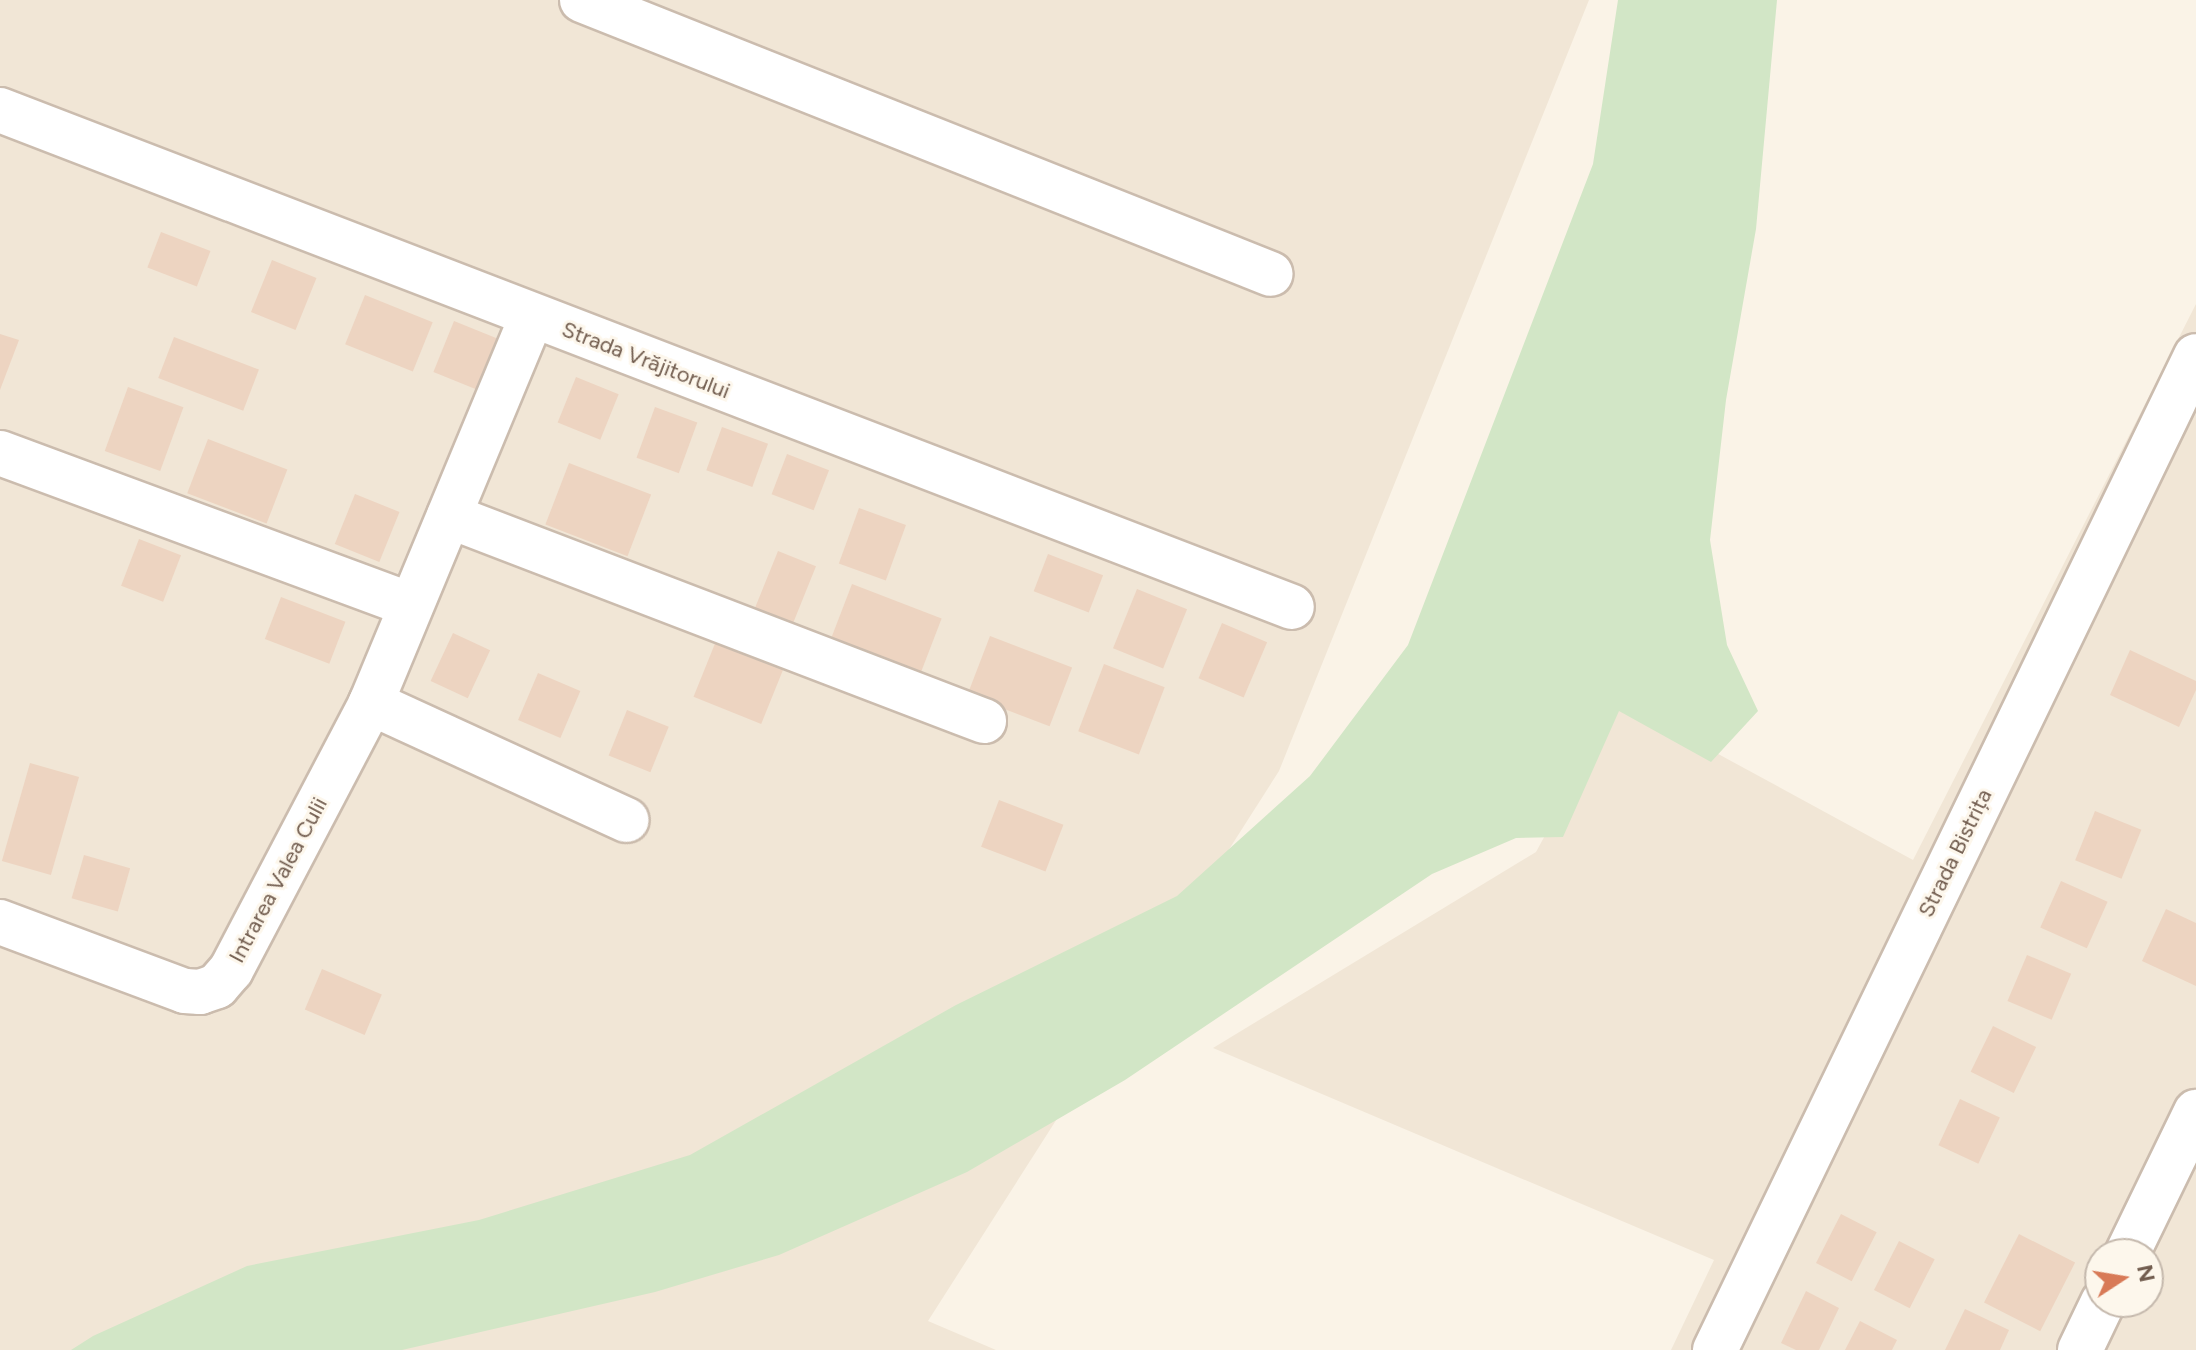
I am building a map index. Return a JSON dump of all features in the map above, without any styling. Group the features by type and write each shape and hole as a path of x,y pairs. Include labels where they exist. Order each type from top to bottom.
{"street":[{"path":"582,0 1271,274"},
{"name":"Strada Vrăjitorului","path":"0,110 1292,607"},
{"name":"Intrarea Valea Culii","path":"0,922 185,991 200,992 217,986 231,970 371,703 409,604 532,316"},
{"name":"Strada Bistrița","path":"1715,1350 2196,356"},
{"path":"0,453 409,604"},
{"path":"449,516 984,721"},
{"path":"371,703 627,820"},
{"path":"2135,1238 2196,1112"},
{"path":"2080,1350 2095,1318"}],"shaded area":[{"path":"0,0 1589,0 1279,771 928,1321 996,1350 0,1350"},
{"path":"2196,304 2196,1350 1671,1350 1714,1260 1213,1048 1536,852 1619,700 1913,860"}],"green space":[{"path":"1618,0 1777,0 1756,229 1726,400 1710,540 1727,645 1758,711 1711,762 1619,711 1563,837 1516,838 1432,874 1125,1080 967,1172 779,1255 655,1292 402,1350 71,1350 93,1336 247,1266 479,1220 690,1155 956,1005 1177,896 1310,776 1408,645 1593,164"}],"building":[{"path":"161,232 210,251 197,286 147,267"},
{"path":"272,260 317,278 296,330 251,312"},
{"path":"365,295 433,322 413,371 345,344"},
{"path":"454,321 497,338 476,389 433,372"},
{"path":"0,334 19,340 0,390"},
{"path":"174,337 259,370 243,411 158,378"},
{"path":"576,377 619,394 600,440 558,422"},
{"path":"128,387 183,407 160,471 105,451"},
{"path":"655,407 697,422 679,473 637,458"},
{"path":"722,427 768,444 752,487 706,470"},
{"path":"208,439 287,469 267,524 187,493"},
{"path":"787,454 829,470 814,510 772,494"},
{"path":"569,463 651,495 628,556 545,525"},
{"path":"355,494 400,512 379,562 335,544"},
{"path":"859,508 906,525 886,581 839,563"},
{"path":"139,539 181,555 163,602 121,586"},
{"path":"778,551 816,566 791,628 753,613"},
{"path":"1048,554 1103,575 1089,612 1034,591"},
{"path":"852,584 942,618 919,677 829,643"},
{"path":"1137,589 1187,609 1163,669 1113,648"},
{"path":"281,597 345,622 329,664 265,639"},
{"path":"1222,623 1267,642 1244,697 1199,678"},
{"path":"453,633 490,650 468,698 431,681"},
{"path":"990,636 1072,668 1050,726 967,695"},
{"path":"716,641 784,668 761,724 694,697"},
{"path":"2130,650 2196,681 2196,690 2179,727 2110,695"},
{"path":"1104,664 1165,687 1139,755 1078,731"},
{"path":"538,673 580,691 560,738 518,720"},
{"path":"627,710 669,727 650,772 609,755"},
{"path":"30,763 79,777 51,875 2,861"},
{"path":"999,800 1063,825 1045,871 981,847"},
{"path":"2095,811 2141,830 2122,879 2075,860"},
{"path":"84,855 130,868 118,911 72,898"},
{"path":"2061,881 2108,902 2087,948 2040,928"},
{"path":"2166,909 2196,923 2196,986 2142,961"},
{"path":"2027,955 2071,974 2052,1020 2007,1001"},
{"path":"322,969 382,994 365,1035 305,1010"},
{"path":"1993,1026 2036,1047 2014,1093 1971,1072"},
{"path":"1960,1099 2000,1118 1978,1164 1938,1145"},
{"path":"1841,1214 1877,1232 1852,1281 1816,1263"},
{"path":"2019,1234 2075,1263 2040,1331 1984,1303"},
{"path":"1899,1241 1935,1259 1910,1308 1874,1290"},
{"path":"1806,1291 1839,1308 1819,1350 1796,1350 1781,1343"},
{"path":"1965,1309 2009,1330 2000,1350 1945,1350"},
{"path":"1860,1321 1897,1340 1892,1350 1845,1350"}]}
